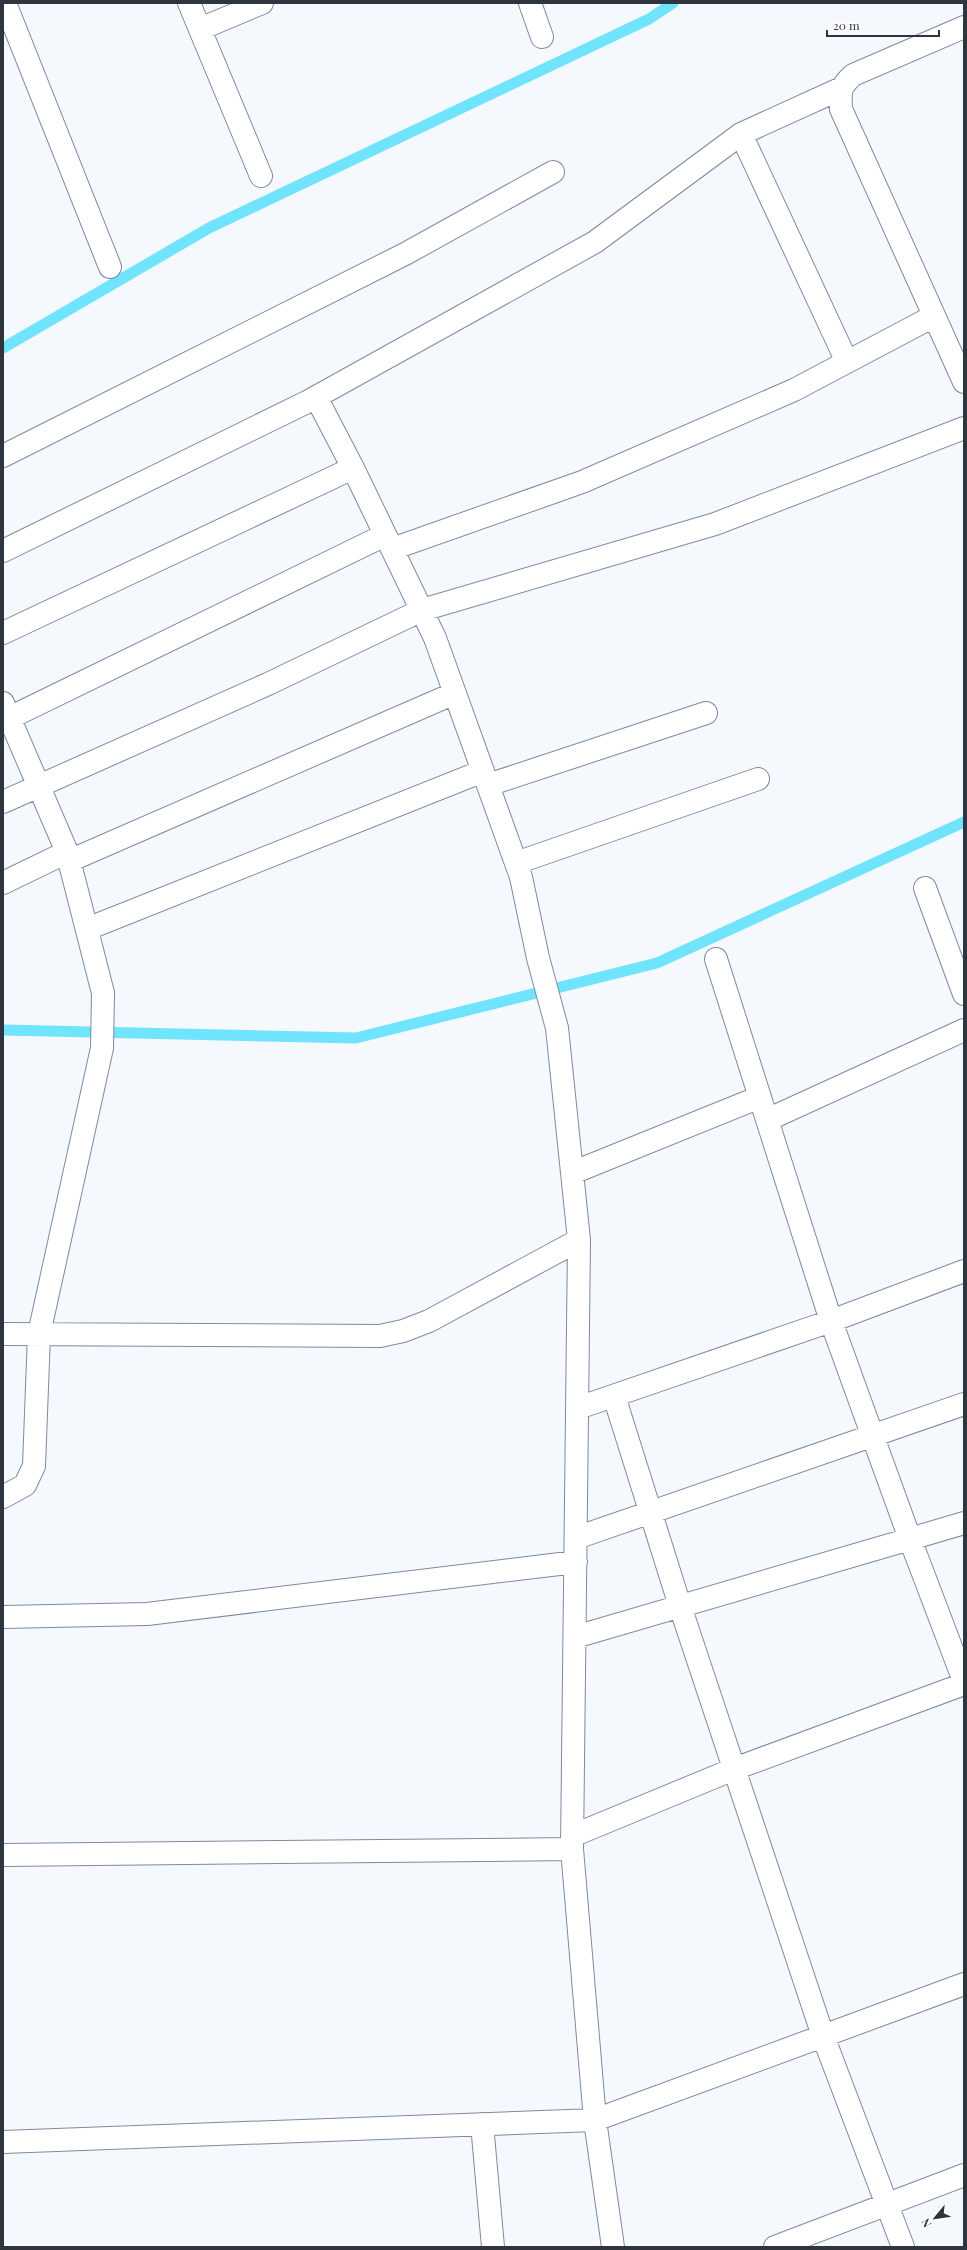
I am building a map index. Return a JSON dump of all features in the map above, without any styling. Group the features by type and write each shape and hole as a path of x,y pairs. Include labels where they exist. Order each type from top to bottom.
{"street":[{"path":"4,3 110,266"},
{"path":"189,3 261,176"},
{"path":"200,29 262,3"},
{"path":"530,3 542,37"},
{"path":"964,27 853,75 843,84 841,108 964,382"},
{"path":"3,551 316,397 595,242 741,134 842,88"},
{"path":"741,134 847,362"},
{"path":"3,456 405,254 553,172"},
{"path":"3,1497 25,1485 31,1477 34,1466 40,1334 102,1048 103,993 68,856 39,786 5,714 389,542 582,482 794,390 934,316"},
{"path":"316,397 353,468 435,638 521,877 538,958 557,1028 579,1240 572,1842 595,2120 613,2247"},
{"path":"3,802 268,684 422,610 715,524 964,428"},
{"path":"3,633 353,468"},
{"path":"3,883 455,693"},
{"path":"87,929 486,778 706,713"},
{"path":"516,863 758,779"},
{"path":"924,888 964,994"},
{"path":"3,1854 572,1842 734,1769 964,1682 872,1436 831,1321 716,959"},
{"path":"767,1120 964,1030"},
{"path":"572,1173 760,1097"},
{"path":"3,1334 380,1336 403,1331 429,1321 579,1240"},
{"path":"578,1408 831,1321 964,1270"},
{"path":"614,1396 680,1606 823,2036 903,2247"},
{"path":"576,1538 964,1404"},
{"path":"575,1637 964,1523"},
{"path":"3,1617 147,1614 576,1562"},
{"path":"3,2142 595,2120 964,1984"},
{"path":"482,2124 493,2247"},
{"path":"775,2247 886,2203 964,2175"}],"waterway":[{"path":"3,348 209,228 649,19 673,3"},
{"path":"3,1030 356,1038 657,963 964,822"}]}
